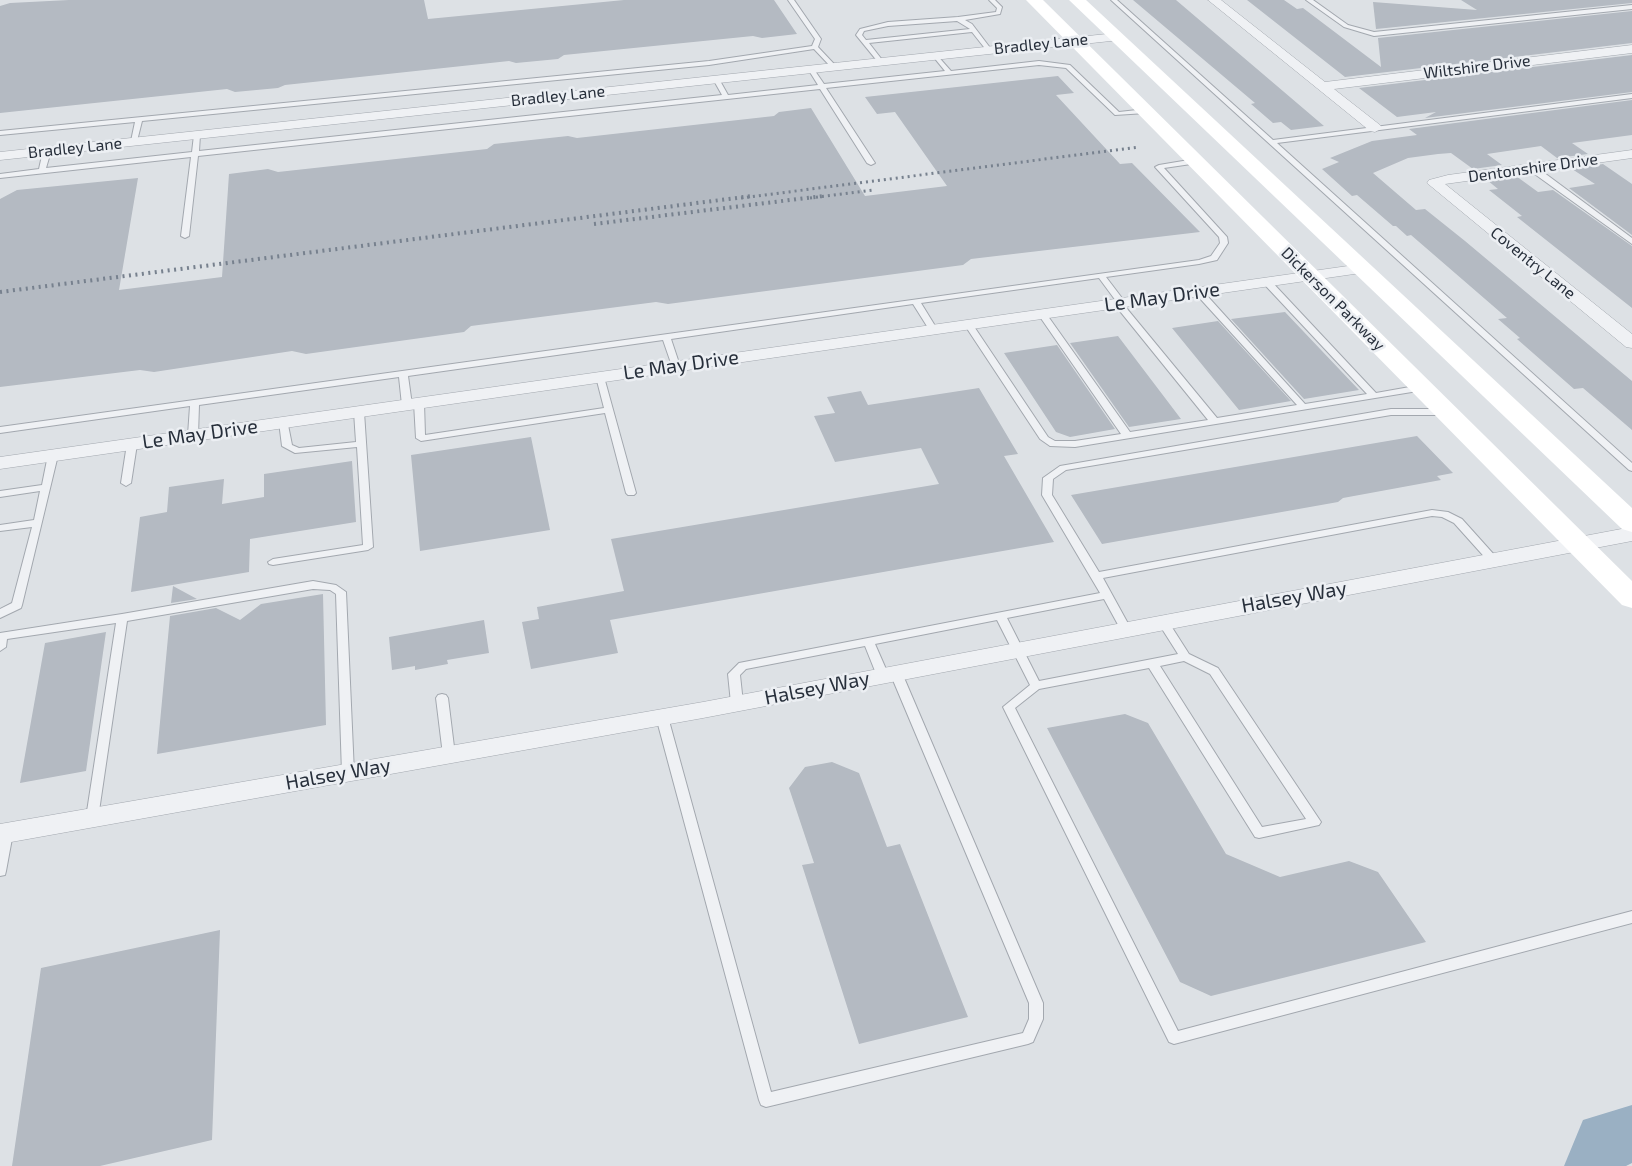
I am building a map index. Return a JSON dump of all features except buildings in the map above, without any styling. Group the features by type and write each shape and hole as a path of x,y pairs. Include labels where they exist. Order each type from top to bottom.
{"main road":[{"name":"Dickerson Parkway","path":"1034,0 1632,598"},
{"path":"1077,0 1632,523"}],"street":[{"path":"1214,0 1375,128"},
{"name":"Bradley Lane","path":"0,156 1116,37"},
{"name":"Wiltshire Drive","path":"1322,86 1632,49"},
{"name":"Dentonshire Drive","path":"1434,183 1448,179 1631,156"},
{"name":"Coventry Lane","path":"1434,183 1632,343"},
{"name":"Le May Drive","path":"0,463 1362,269"},
{"name":"Halsey Way","path":"4,834 662,717 1632,534"}],"lane":[{"path":"791,0 818,39 815,47"},
{"path":"880,61 864,42 859,32 868,27 998,13 1000,8 992,0"},
{"path":"1114,0 1632,468"},
{"path":"1309,0 1346,26 1374,34 1632,7"},
{"path":"958,19 964,20 989,50"},
{"path":"864,42 974,30"},
{"path":"815,47 833,66"},
{"path":"0,133 657,69 815,47"},
{"path":"935,55 950,73"},
{"path":"0,176 1039,63 1068,66 1117,114 1146,111"},
{"path":"657,69 664,84"},
{"path":"811,69 871,163"},
{"path":"716,79 726,97"},
{"path":"601,91 607,110"},
{"path":"398,95 399,113"},
{"path":"1270,141 1632,96"},
{"path":"442,108 445,127"},
{"path":"134,141 139,118"},
{"path":"322,121 322,140"},
{"path":"185,236 197,135"},
{"path":"42,171 47,151"},
{"path":"0,430 1199,262 1214,258 1224,243 1218,230 1159,167 1195,161"},
{"path":"1532,168 1632,242"},
{"path":"1101,276 1214,421"},
{"path":"1267,282 1373,395"},
{"path":"1198,291 1303,407"},
{"path":"916,302 933,329"},
{"path":"1042,314 1127,435"},
{"path":"968,324 1045,439 1053,444 1075,444 1421,388"},
{"path":"666,337 676,366"},
{"path":"403,374 421,438 609,410"},
{"path":"600,377 631,493"},
{"path":"193,435 195,403"},
{"path":"273,562 368,547 359,412"},
{"path":"1126,628 1047,495 1048,478 1064,468 1391,412 1446,412"},
{"path":"284,422 287,446 298,451 361,444"},
{"path":"126,483 132,444"},
{"path":"0,614 17,605 53,455"},
{"path":"0,494 46,487"},
{"path":"1096,576 1432,513 1444,514 1458,521 1493,560"},
{"path":"0,528 38,523"},
{"path":"0,647 2,636 313,585 332,586 341,592 348,773"},
{"path":"737,703 734,674 743,666 1107,595"},
{"path":"1000,616 1036,686"},
{"path":"92,818 122,618"},
{"path":"1152,663 1259,833 1315,822 1214,671 1185,657 1162,621"},
{"path":"662,717 766,1100 1028,1038 1036,1019 1036,1003 890,674 869,643"},
{"path":"1185,657 1036,686 1009,707 1174,1038 1632,918"},
{"path":"442,698 449,754"},
{"path":"0,871 4,834"}],"waterway":[{"path":"1595,1166 1605,1141 1632,1134"}],"railway":[{"path":"741,198 1139,147"},
{"path":"810,198 874,190"},
{"path":"0,292 752,196"},
{"path":"594,224 823,196"}]}
